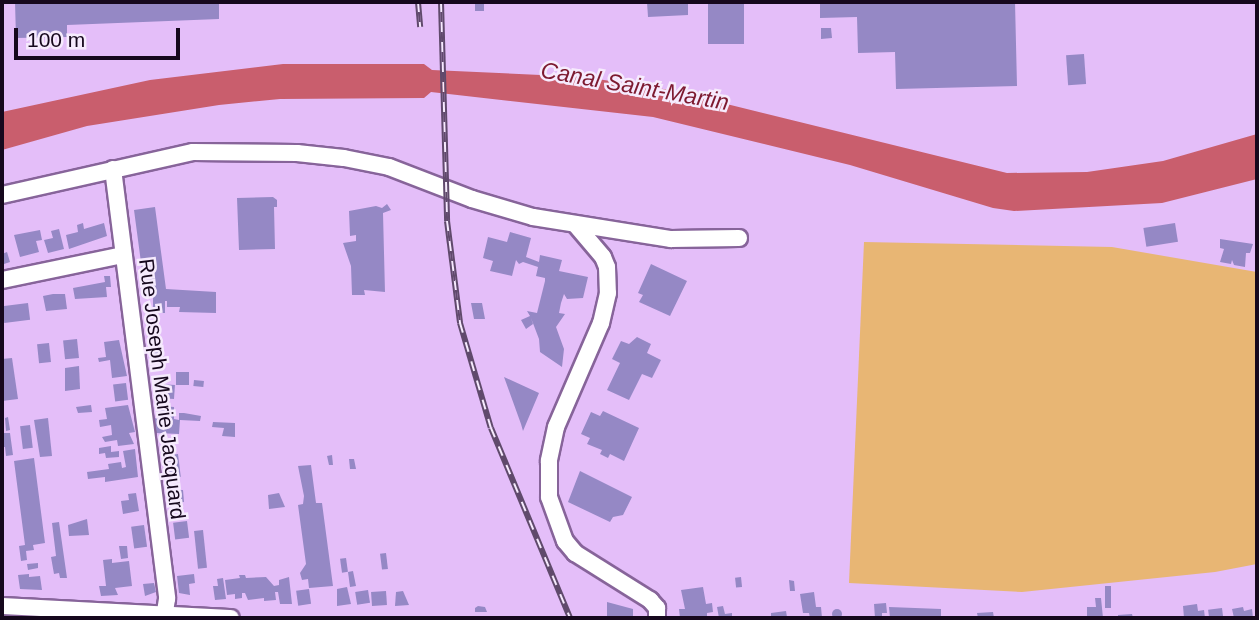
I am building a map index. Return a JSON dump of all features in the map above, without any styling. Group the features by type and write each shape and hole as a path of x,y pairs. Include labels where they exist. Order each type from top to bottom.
{"street":[{"path":"2,195 193,152 297,153 344,158 389,167 505,210 575,224 671,239 739,239"},
{"name":"Rue Joseph Marie Jacquard","path":"113,169 167,599 164,616"},
{"path":"575,224 603,257 607,267 608,293 601,323 556,428 549,461 549,496 565,541 575,553 650,600 657,608 657,618"},
{"path":"2,280 123,255"},
{"path":"2,606 231,618"}],"shaded area":[{"path":"864,242 1112,247 1257,272 1257,564 1215,572 1022,592 849,583"}],"water":[{"name":"Canal Saint-Martin","path":"283,64 424,64 432,70 584,77 670,90 1007,173 1087,172 1163,161 1257,134 1257,179 1162,203 1014,211 993,208 850,165 653,117 431,92 424,98 280,99 219,105 87,126 2,150 2,112 150,80"}],"building":[{"path":"15,2 219,2 219,19 67,25 67,37 16,38"},
{"path":"475,2 484,2 484,11 475,11"},
{"path":"647,2 688,2 688,15 648,17"},
{"path":"708,2 744,2 744,44 708,44"},
{"path":"820,2 1015,2 1017,86 896,89 895,52 858,53 857,17 820,18"},
{"path":"821,28 831,28 832,38 821,39"},
{"path":"1084,54 1086,84 1068,85 1066,55"},
{"path":"273,197 277,200 277,207 274,207 275,249 239,250 237,198"},
{"path":"387,204 391,210 383,213 385,292 364,290 365,295 352,295 351,266 343,243 356,241 356,235 350,236 349,211 376,206 382,208"},
{"path":"155,207 166,289 216,292 216,313 179,312 180,307 167,307 165,301 165,313 153,313 153,288 151,284 144,285 134,210"},
{"path":"83,223 84,229 104,223 107,236 69,249 66,235 78,232 77,225"},
{"path":"1175,223 1178,242 1146,247 1143,228"},
{"path":"59,229 64,249 48,253 44,240 53,238 51,231"},
{"path":"40,230 42,240 36,241 39,252 20,257 14,235"},
{"path":"510,232 531,238 526,257 539,262 540,255 562,260 559,271 588,277 583,298 567,299 564,294 561,303 559,313 565,314 556,327 564,349 562,367 540,352 539,339 531,318 533,324 526,329 521,320 530,316 527,311 537,313 545,281 545,278 536,276 538,267 523,262 519,264 516,260 512,276 490,271 493,261 483,258 488,237 507,242"},
{"path":"1220,239 1253,244 1250,253 1246,253 1245,267 1234,265 1232,260 1231,264 1220,262 1224,249 1220,248"},
{"path":"7,252 10,262 4,264 2,254"},
{"path":"651,264 687,281 670,316 639,302 643,295 638,293"},
{"path":"104,276 110,276 111,287 106,287 107,297 75,299 73,288 105,282"},
{"path":"65,294 67,309 46,311 43,296"},
{"path":"28,303 30,320 4,323 2,306"},
{"path":"471,303 482,303 485,319 474,319"},
{"path":"637,337 651,344 647,353 661,360 652,378 642,374 629,400 607,390 620,363 612,359 621,341 629,344"},
{"path":"77,339 79,358 65,359 63,340"},
{"path":"119,340 127,376 112,378 110,360 99,362 98,358 106,357 104,342"},
{"path":"49,343 51,362 39,363 37,344"},
{"path":"163,350 164,363 155,364 154,351"},
{"path":"12,358 18,399 2,401 2,359"},
{"path":"79,366 80,389 65,391 65,368"},
{"path":"176,372 189,372 189,385 176,385"},
{"path":"504,377 539,393 523,431 521,424"},
{"path":"194,380 204,381 203,387 193,386"},
{"path":"126,383 128,400 115,401 113,385"},
{"path":"159,384 175,385 174,399 158,398"},
{"path":"91,405 92,412 78,413 76,407"},
{"path":"128,405 135,432 129,433 134,444 118,446 117,440 105,442 102,437 112,435 111,425 100,427 99,420 107,419 105,408"},
{"path":"161,406 174,407 174,419 179,420 179,413 184,413 201,416 200,421 180,420 179,434 156,433 154,418 160,419"},
{"path":"603,411 639,428 624,461 610,454 608,458 600,454 602,450 587,444 590,438 581,434 591,412 600,416"},
{"path":"8,417 10,430 6,431 5,418"},
{"path":"48,418 52,456 40,457 34,420"},
{"path":"213,422 235,423 235,437 222,436 224,428 212,427"},
{"path":"30,425 33,448 23,449 20,426"},
{"path":"2,433 10,433 13,455 6,456 5,447 2,447"},
{"path":"111,446 111,452 119,451 119,457 106,458 105,453 99,454 99,448"},
{"path":"135,449 138,477 105,482 105,477 88,479 87,472 109,469 108,464 121,462 122,468 126,467 123,451"},
{"path":"178,454 181,477 167,479 164,456"},
{"path":"332,455 333,465 329,465 327,456"},
{"path":"34,458 45,543 33,545 34,550 26,551 27,560 21,561 19,546 25,545 14,461"},
{"path":"349,459 354,459 356,469 350,469"},
{"path":"311,465 316,503 322,503 333,586 309,588 308,579 302,580 300,573 306,564 298,505 303,504 304,496 298,466"},
{"path":"580,471 632,497 623,515 613,517 610,522 568,502"},
{"path":"183,490 184,502 170,503 169,491"},
{"path":"136,493 139,511 123,514 121,501 129,500 128,494"},
{"path":"279,493 285,507 269,509 268,495"},
{"path":"87,519 89,535 69,536 68,525"},
{"path":"187,521 189,538 175,540 173,523"},
{"path":"59,522 67,578 60,578 59,573 54,574 51,557 56,556 52,523"},
{"path":"144,525 147,547 134,549 131,527"},
{"path":"203,530 207,568 198,569 194,531"},
{"path":"119,546 127,546 128,558 121,559"},
{"path":"386,553 388,569 382,570 380,554"},
{"path":"346,558 348,572 342,573 340,559"},
{"path":"112,559 112,563 129,561 132,586 115,588 118,595 101,596 99,586 106,586 103,560"},
{"path":"38,563 38,568 28,570 27,564"},
{"path":"353,571 356,586 350,587 348,572"},
{"path":"29,574 29,577 40,576 42,590 20,589 18,575"},
{"path":"194,574 195,583 189,584 190,595 179,593 177,576"},
{"path":"239,575 245,575 246,578 266,577 274,586 279,585 279,580 289,577 292,604 280,604 278,592 275,592 276,600 264,601 264,598 248,600 245,593 242,593 242,598 235,599 235,594 227,595 225,580 240,578"},
{"path":"741,577 742,587 736,588 735,578"},
{"path":"223,578 226,599 215,600 213,586 218,586 217,579"},
{"path":"789,580 794,581 795,591 790,591"},
{"path":"154,583 156,592 145,596 143,584"},
{"path":"1105,586 1111,586 1111,608 1105,608"},
{"path":"347,587 351,604 337,606 337,589"},
{"path":"703,587 706,604 712,603 713,612 707,613 707,618 680,618 679,609 685,609 681,590"},
{"path":"309,589 311,604 298,606 296,591"},
{"path":"368,590 370,603 357,605 355,592"},
{"path":"386,591 387,605 372,606 371,592"},
{"path":"403,591 409,605 395,606 396,592"},
{"path":"814,592 816,607 821,607 822,618 810,618 809,613 803,613 800,594"},
{"path":"1095,598 1101,598 1103,618 1087,618 1087,607 1096,607"},
{"path":"607,602 633,609 633,618 607,618"},
{"path":"886,603 887,613 882,613 882,618 875,618 874,604"},
{"path":"1197,604 1198,611 1204,610 1205,618 1184,618 1183,606"},
{"path":"478,606 485,607 487,612 475,612"},
{"path":"723,606 725,614 732,613 732,618 719,618 717,607"},
{"path":"889,607 941,609 941,618 890,618"},
{"path":"1243,607 1244,611 1252,609 1253,618 1234,618 1232,609"},
{"path":"1222,608 1223,616 1209,618 1208,610"},
{"path":"837,609 841,610 841,618 837,619 833,618 832,614 833,610"},
{"path":"786,611 787,617 771,618 771,613"},
{"path":"993,612 994,618 978,618 977,613"},
{"path":"1132,614 1133,618 1118,618 1118,615"}],"railway":[{"path":"418,2 420,27"},
{"path":"441,2 447,221 460,323 491,428 570,618"}]}
